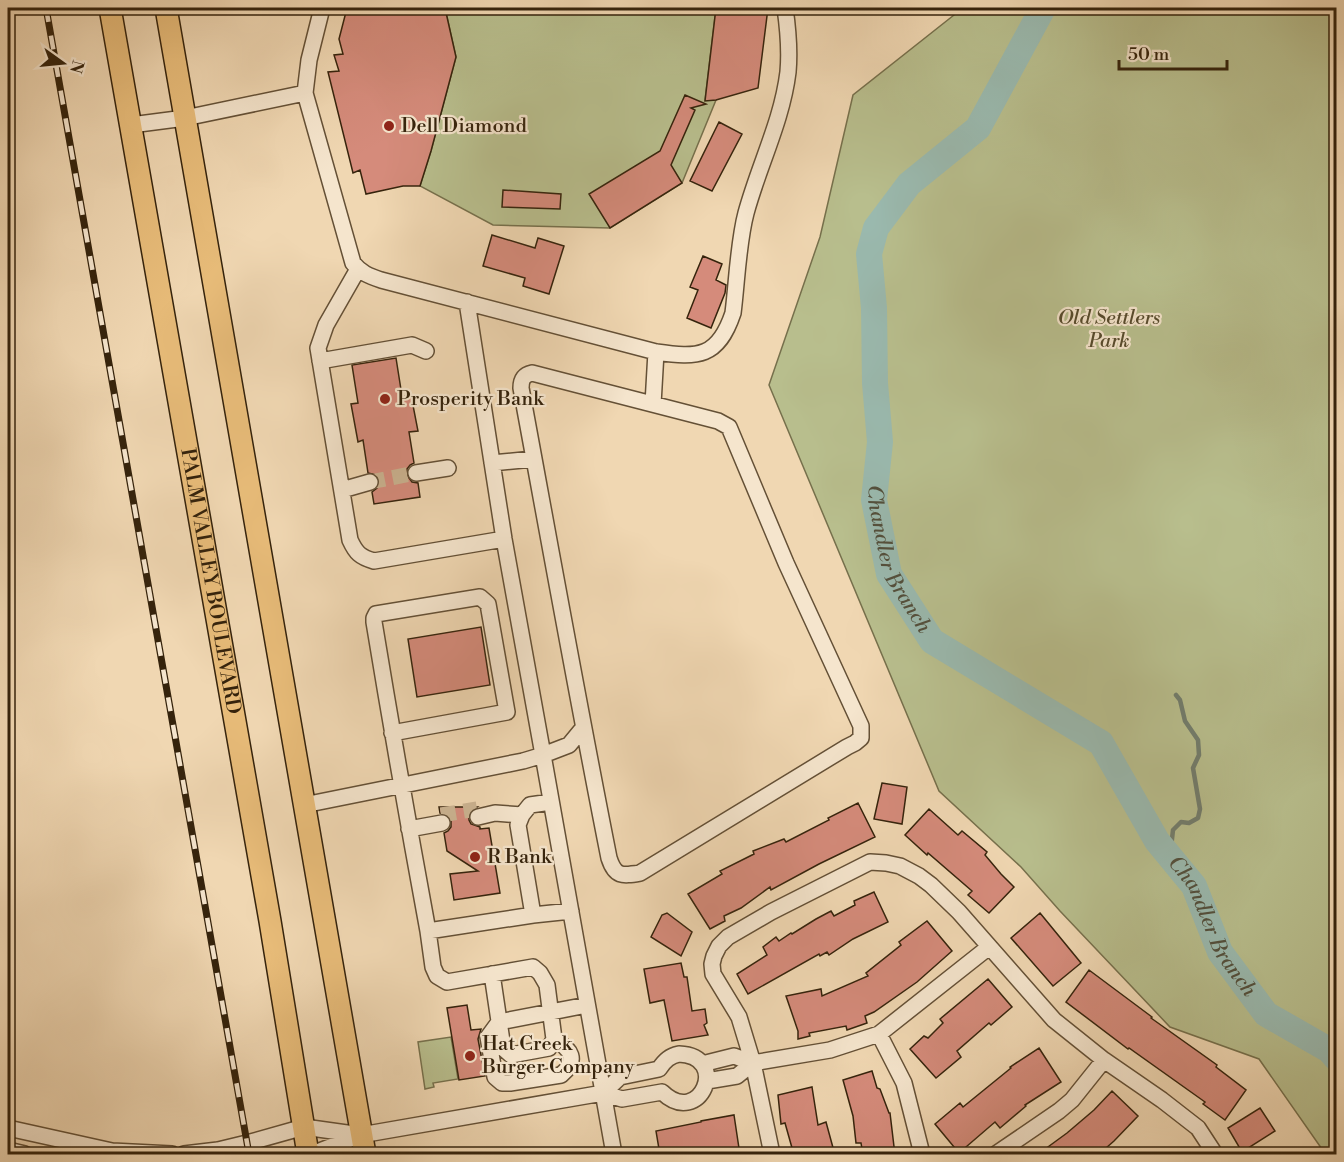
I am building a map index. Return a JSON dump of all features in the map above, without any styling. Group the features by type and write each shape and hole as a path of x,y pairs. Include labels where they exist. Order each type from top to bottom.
{"highway":[{"name":"PALM VALLEY BOULEVARD","path":"110,8 310,1155"},
{"path":"166,8 363,1145"}],"street":[{"path":"322,8 309,60 305,93 353,263 358,269 368,276 381,280 656,352 693,355 707,351 721,340 733,313 746,213 785,91 789,45 785,8"},
{"path":"130,125 185,118 305,93"},
{"path":"358,269 326,325 318,348 350,540 355,550 363,558 374,561 504,539"},
{"path":"467,302 504,539 614,1155"},
{"path":"320,361 412,345 426,351"},
{"path":"653,404 656,352"},
{"path":"536,373 653,404 718,421 729,427 786,563 861,726 861,738 640,873 626,876 612,868 583,728 521,388 523,378 527,374 536,373"},
{"path":"492,463 533,459"},
{"path":"416,473 448,468"},
{"path":"342,490 370,482"},
{"path":"492,974 503,1048 511,1055 549,1048 554,1039 547,985 540,973 533,967 492,974 447,982 437,976 433,967 374,622 376,614 480,597 484,599 488,603 507,712"},
{"path":"392,733 534,707"},
{"path":"304,805 523,761 569,745 583,728"},
{"path":"533,915 518,825 522,814 530,806 551,802"},
{"path":"477,813 522,814"},
{"path":"408,824 441,819"},
{"path":"772,1155 753,1063 739,1017 713,974 714,956 719,946 728,937 771,912 870,862 900,867 919,876 930,885 959,912 1054,1020 1197,1128 1215,1155"},
{"path":"428,931 571,911"},
{"path":"707,1081 737,1076 753,1063 830,1050 879,1034 990,946"},
{"path":"554,1039 568,1049 572,1055 567,1070 561,1075 510,1083 502,1083 495,1077 488,1037 499,1022 587,1005"},
{"path":"879,1034 904,1083 922,1155"},
{"path":"310,1155 603,1093 622,1099 662,1092 669,1099 678,1103 688,1103 697,1099 704,1092 707,1081 706,1072 696,1057 679,1053 664,1061 660,1069 620,1077 603,1093"},
{"path":"702,1064 734,1056 753,1063"},
{"path":"996,1155 1072,1100 1104,1060"},
{"path":"184,1155 218,1150 304,1127 363,1145"},
{"path":"8,1128 112,1151 172,1155"},
{"path":"8,1150 25,1155"}],"green space":[{"path":"445,8 716,8 705,100 716,100 682,183 610,228 493,225 420,186 456,57"},
{"name":"Old Settlers Park","path":"961,8 1336,8 1336,1154 1324,1152 1259,1059 1170,1027 1021,867 939,791 769,385 820,237 853,95"},
{"path":"451,1037 458,1079 433,1083 434,1087 425,1089 418,1042"}],"building":[{"name":"Dell Diamond","path":"347,8 445,8 456,57 420,186 403,186 366,194 360,170 353,173 328,72 339,71 334,55 343,54 339,39"},
{"path":"716,8 768,8 758,88 705,101"},
{"path":"685,95 706,104 691,108 695,110 671,165 682,183 610,228 589,194 660,151"},
{"path":"719,122 742,134 712,191 690,181"},
{"path":"503,190 561,194 560,209 502,207"},
{"path":"492,235 535,248 538,238 564,246 549,294 523,286 525,278 483,266"},
{"path":"703,256 722,264 716,280 726,285 711,328 687,318 698,290 690,287"},
{"path":"396,358 402,396 411,395 418,431 409,432 414,463 407,469 407,475 412,482 418,483 420,497 374,504 372,492 377,488 379,480 376,475 368,473 363,440 358,442 351,404 358,403 352,365"},
{"path":"481,627 490,685 417,697 408,639"},
{"path":"882,783 907,787 902,824 874,819"},
{"path":"858,803 875,837 771,890 770,887 741,908 724,916 725,921 710,929 688,894 722,874 720,871 754,854 753,851 784,839 786,842"},
{"name":"R Bank","path":"439,807 477,807 469,814 469,820 471,824 480,829 489,828 500,893 454,900 450,874 478,871 447,851 444,833 451,827 451,821 446,814 440,813"},
{"path":"929,809 958,835 962,831 987,852 985,855 1014,887 989,913 968,895 972,891 905,835"},
{"path":"874,892 888,922 853,939 829,955 827,952 820,956 819,954 748,994 737,974 767,955 763,947 776,937 779,941 831,911 834,916 855,905 854,901"},
{"path":"667,913 692,932 681,956 651,937 662,915"},
{"path":"1040,913 1081,963 1053,986 1011,938"},
{"path":"927,921 952,951 917,982 865,1016 867,1023 847,1030 846,1026 809,1033 810,1036 798,1039 798,1031 786,996 821,989 822,996 868,976 866,973 901,945 899,942"},
{"path":"681,963 684,977 687,977 692,1011 705,1009 707,1023 704,1025 708,1035 672,1041 664,1000 650,1003 644,969"},
{"path":"1089,970 1217,1065 1216,1067 1246,1090 1225,1120 1203,1104 1205,1102 1128,1049 1066,1002"},
{"path":"988,979 1012,1007 991,1025 989,1023 957,1051 961,1057 936,1078 910,1049 924,1036 928,1038 943,1023 940,1019"},
{"name":"Hat Creek Burger Company","path":"467,1005 471,1030 481,1029 478,1039 485,1076 459,1080 447,1008"},
{"path":"1039,1048 1061,1082 1025,1105 1000,1128 995,1122 959,1153 935,1124 960,1103 963,1107 1010,1067"},
{"path":"872,1071 877,1088 880,1089 890,1113 895,1155 863,1155 861,1143 856,1143 853,1116 843,1080"},
{"path":"812,1087 818,1125 826,1122 835,1155 794,1155 785,1123 781,1124 778,1095"},
{"path":"1112,1091 1138,1116 1098,1155 1037,1155 1094,1110"},
{"path":"1260,1108 1275,1131 1242,1152 1228,1128"},
{"path":"734,1115 740,1155 660,1155 656,1131"}],"waterway":[{"name":"Chandler Branch","path":"1043,8 978,128 909,184 876,228 869,254 874,308 875,383 880,442 874,500 889,574 932,641 1101,743 1157,841 1194,886 1220,952 1266,1014 1329,1050 1336,1058"},
{"path":"1170,857 1173,830 1181,822 1189,823 1198,818 1200,809 1193,768 1199,755 1198,740 1185,721 1180,700 1176,695"},
{"path":"1317,1043 1321,1040 1336,1042"}],"tunnel":[{"path":"370,482 416,473"},
{"path":"441,815 477,809"}],"railway":[{"path":"46,8 249,1154"}],"place":[{"name":"Dell Diamond","path":"389,126"},
{"name":"Prosperity Bank","path":"385,399"},
{"name":"R Bank","path":"475,857"},
{"name":"Hat Creek Burger Company","path":"470,1056"}]}
